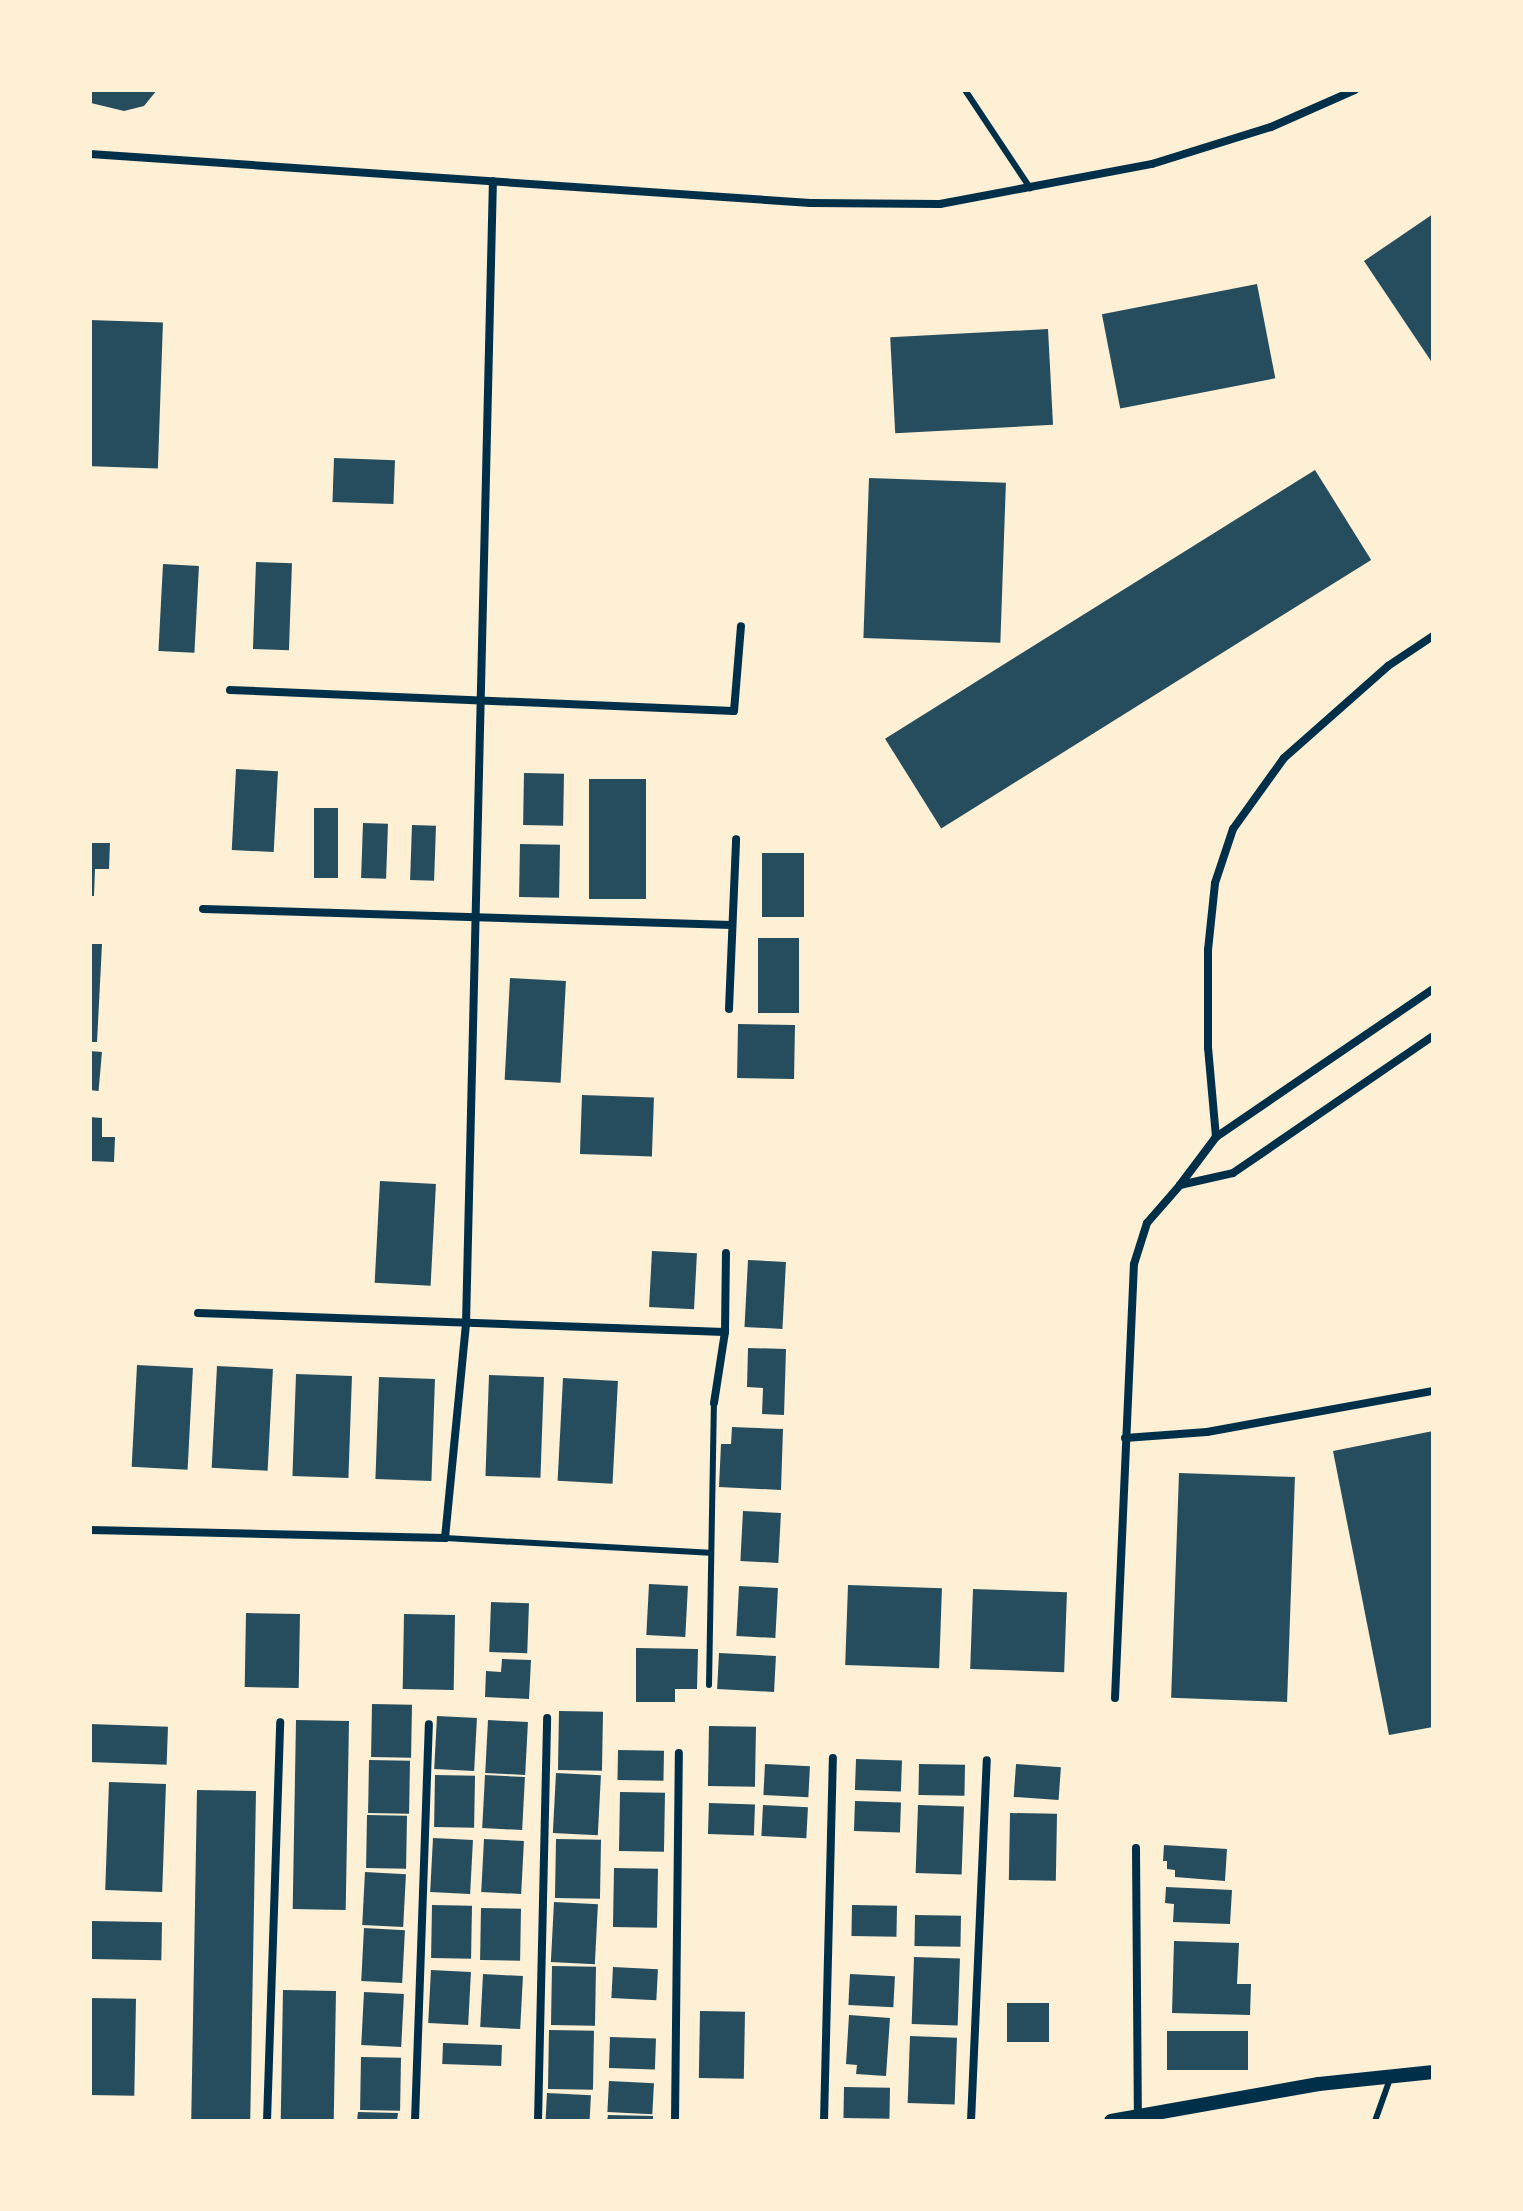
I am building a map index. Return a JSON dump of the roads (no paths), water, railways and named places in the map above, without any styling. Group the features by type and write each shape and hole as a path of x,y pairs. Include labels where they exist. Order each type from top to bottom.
{"street":[{"path":"90,154 810,203 940,204 1032,191 1152,164 1271,127 1355,90"},
{"path":"90,1530 445,1538 466,1324 493,181"},
{"path":"230,690 734,711 741,626"},
{"path":"1216,1137 1208,1048 1208,950 1215,883 1233,829 1284,758 1388,666 1433,636"},
{"path":"729,1009 736,839"},
{"path":"203,909 732,925"},
{"path":"1115,1698 1134,1264 1147,1223 1216,1137 1433,989"},
{"path":"1180,1185 1233,1173 1433,1036"},
{"path":"714,1403 725,1332 726,1253"},
{"path":"198,1313 725,1332"},
{"path":"1125,1438 1207,1432 1433,1391"},
{"path":"538,2121 547,1718"},
{"path":"267,2121 280,1722"},
{"path":"415,2121 429,1724"},
{"path":"675,2121 679,1753"},
{"path":"824,2121 833,1758"},
{"path":"971,2121 987,1760"},
{"path":"1136,1848 1138,2117"},
{"path":"1111,2121 1433,2072"}],"lane":[{"path":"965,90 1032,191"},
{"path":"709,1685 714,1403"},
{"path":"445,1538 710,1553"},
{"path":"1375,2121 1391,2076"}]}
